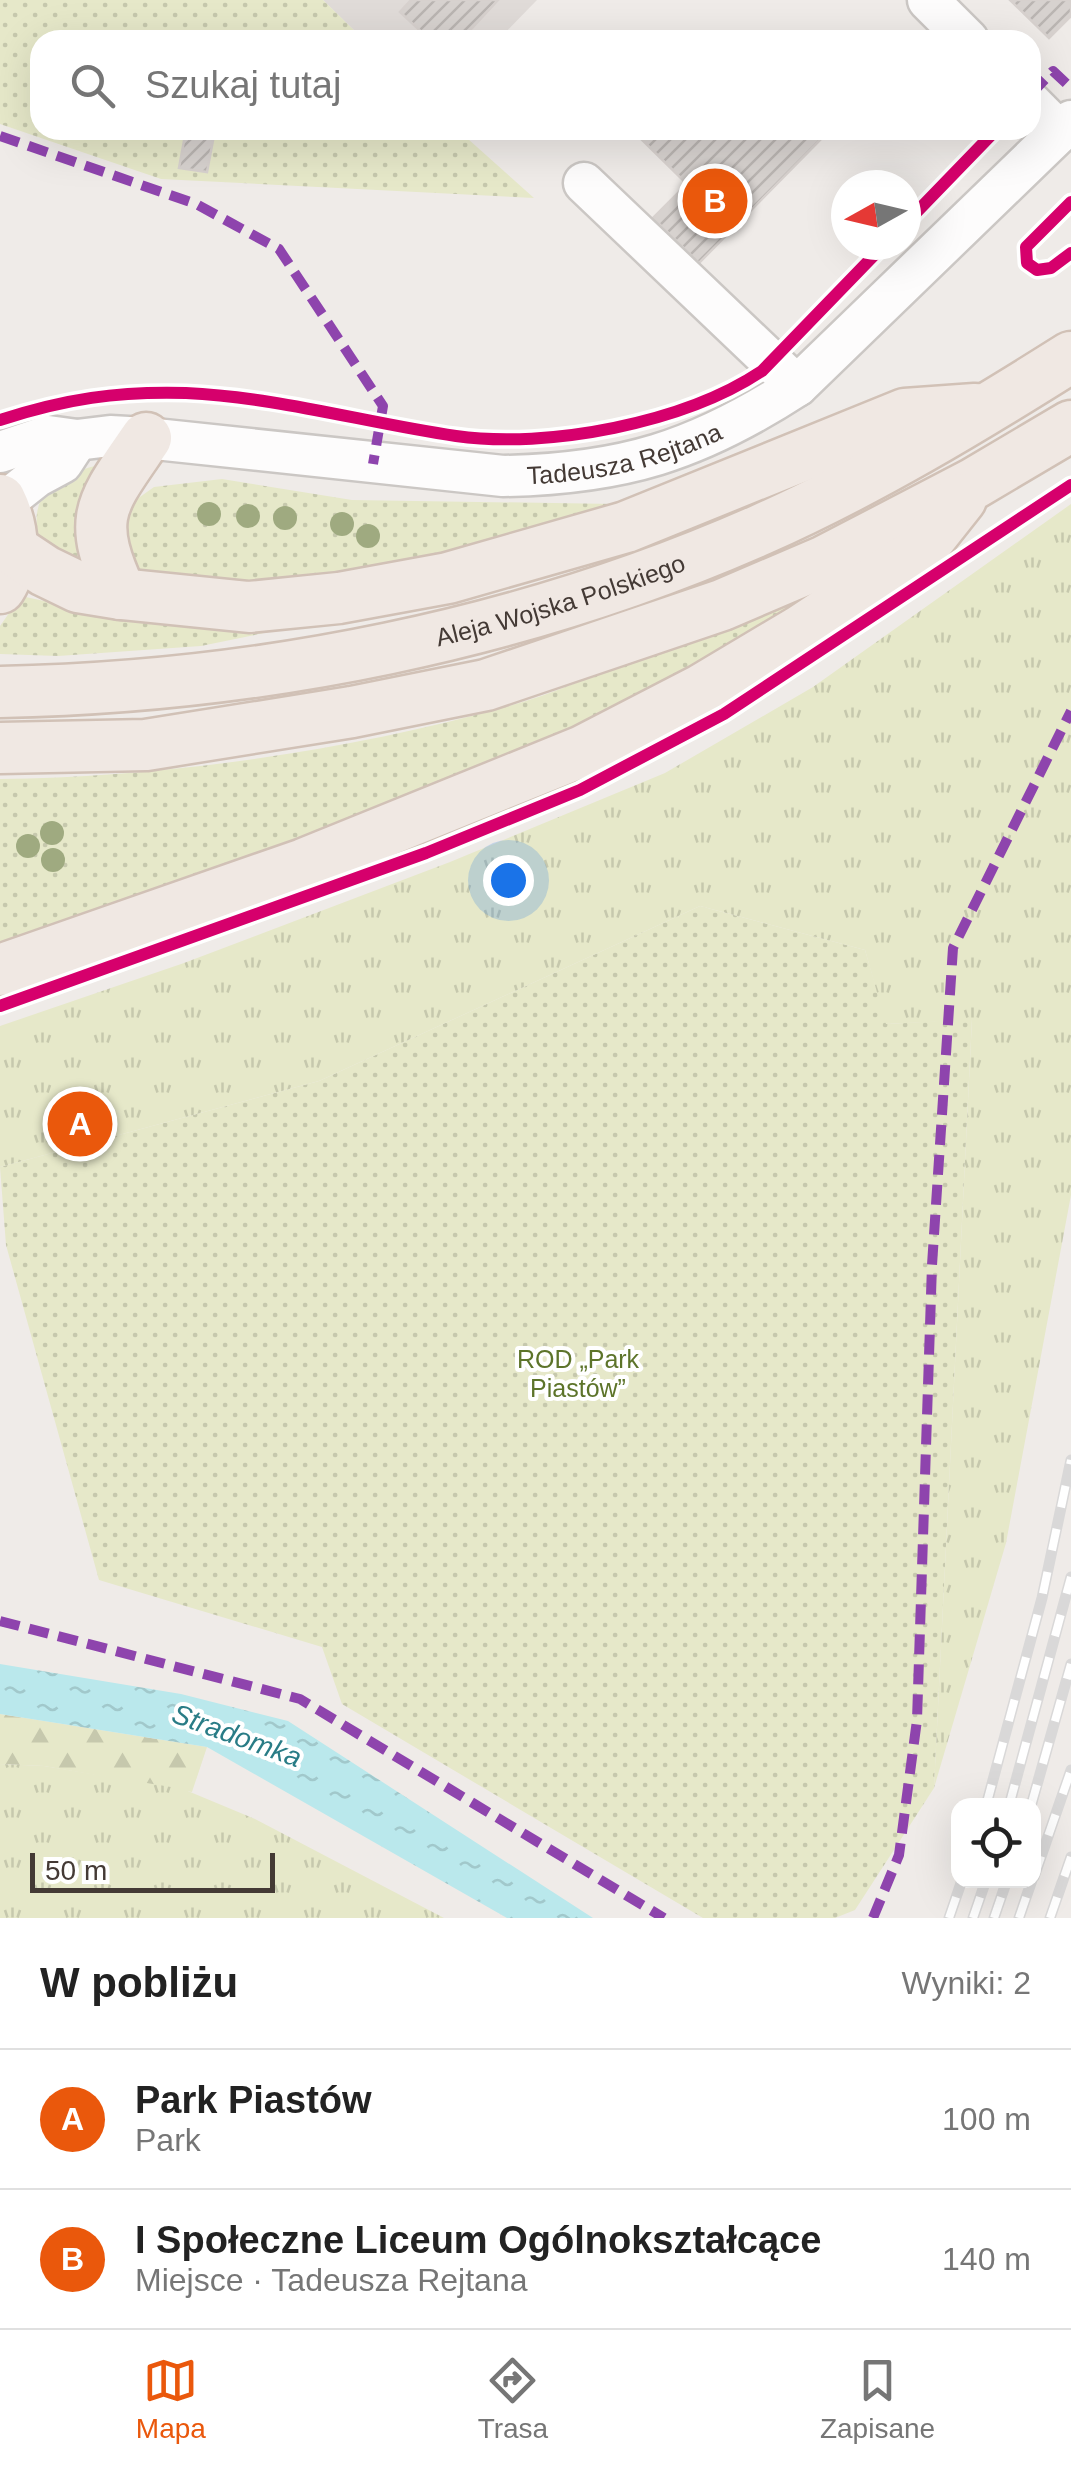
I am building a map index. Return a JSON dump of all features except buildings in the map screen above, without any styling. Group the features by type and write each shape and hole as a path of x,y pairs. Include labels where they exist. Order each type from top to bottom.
{"main road":[{"name":"Aleja Wojska Polskiego","path":"0,692 96,690 294,666 398,646 603,590 760,530 878,471 1071,357"},
{"path":"4,535 45,571 78,587 249,606 306,603 448,578 626,527 905,414 990,408"},
{"path":"0,748 146,745 352,712 486,685 722,604 825,561 973,484 1071,426"},
{"path":"120,594 104,557 98,528 104,500 146,438"},
{"path":"0,970 304,864 583,750 800,632 919,552 973,484"}],"street":[{"path":"928,0 958,30"},
{"name":"Tadeusza Rejtana","path":"0,452 48,436 77,440 110,436 502,476 561,475 609,469 703,440 797,386 1066,126 1041,110"},
{"path":"584,183 797,386"},
{"path":"4,535 36,477 62,463 77,440"}],"shaded area":[{"path":"323,0 537,0 508,30 354,30"}],"green space":[{"path":"0,0 323,0 354,30 30,30 30,134 0,124"},
{"path":"47,140 469,140 534,198 161,179"},
{"path":"110,463 92,576 44,553 37,516 40,501 59,480"},
{"path":"222,479 352,500 616,504 524,542 245,589 152,581 128,564 123,509 154,487"},
{"path":"1071,504 1071,1195 1006,1543 934,1788 972,1020 886,1024 865,950 700,906 319,1081 0,1167 0,1026 184,963 450,862 665,773 813,687"},
{"path":"869,563 678,678 538,746 386,807 0,942 0,779 128,773 257,759 448,722 531,699 665,650"},
{"path":"21,596 86,610 303,625 201,646 58,656 0,654 0,626"},
{"name":"ROD „Park Piastów”","path":"700,906 865,950 887,1024 972,1019 934,1788 855,1910 835,1918 703,1918 342,1704 322,1647 99,1580 6,1245 0,1167 319,1081"},
{"path":"0,1714 207,1747 192,1792 44,1766 0,1764"},
{"path":"0,1764 44,1766 183,1789 255,1819 444,1918 0,1918"}],"water":[{"name":"Stradomka","path":"0,1664 181,1694 288,1721 593,1918 507,1918 207,1747 0,1714"}],"railway":[{"path":"988,1798 1042,1598 1071,1460"},
{"path":"1011,1798 1071,1577"},
{"path":"1033,1798 1071,1664"},
{"path":"1041,1857 1071,1770"},
{"path":"1050,1918 1071,1857"},
{"path":"949,1918 959,1888"},
{"path":"973,1918 983,1888"},
{"path":"994,1918 1004,1888"},
{"path":"1019,1918 1029,1888"}],"marked path":[{"path":"1041,84 1053,71 1071,88"},
{"path":"0,136 196,204 279,249 383,406 373,464"},
{"path":"873,1918 899,1855 917,1720 932,1265 953,948 1071,711"},
{"path":"0,1621 300,1699 664,1918"}],"cycle path":[{"path":"921,208 986,140"},
{"path":"1071,202 1026,247 1027,263 1037,270 1051,268 1071,253"},
{"path":"0,420 91,398 186,393 254,400 422,431 492,439 532,439 614,428 694,405 762,371 869,260"},
{"path":"0,1006 426,853 580,790 724,714 1071,485"}],"place":[{"name":"I Społeczne Liceum Ogólnokształcące","path":"715,201"},
{"name":"Park Piastów","path":"80,1124"}]}
